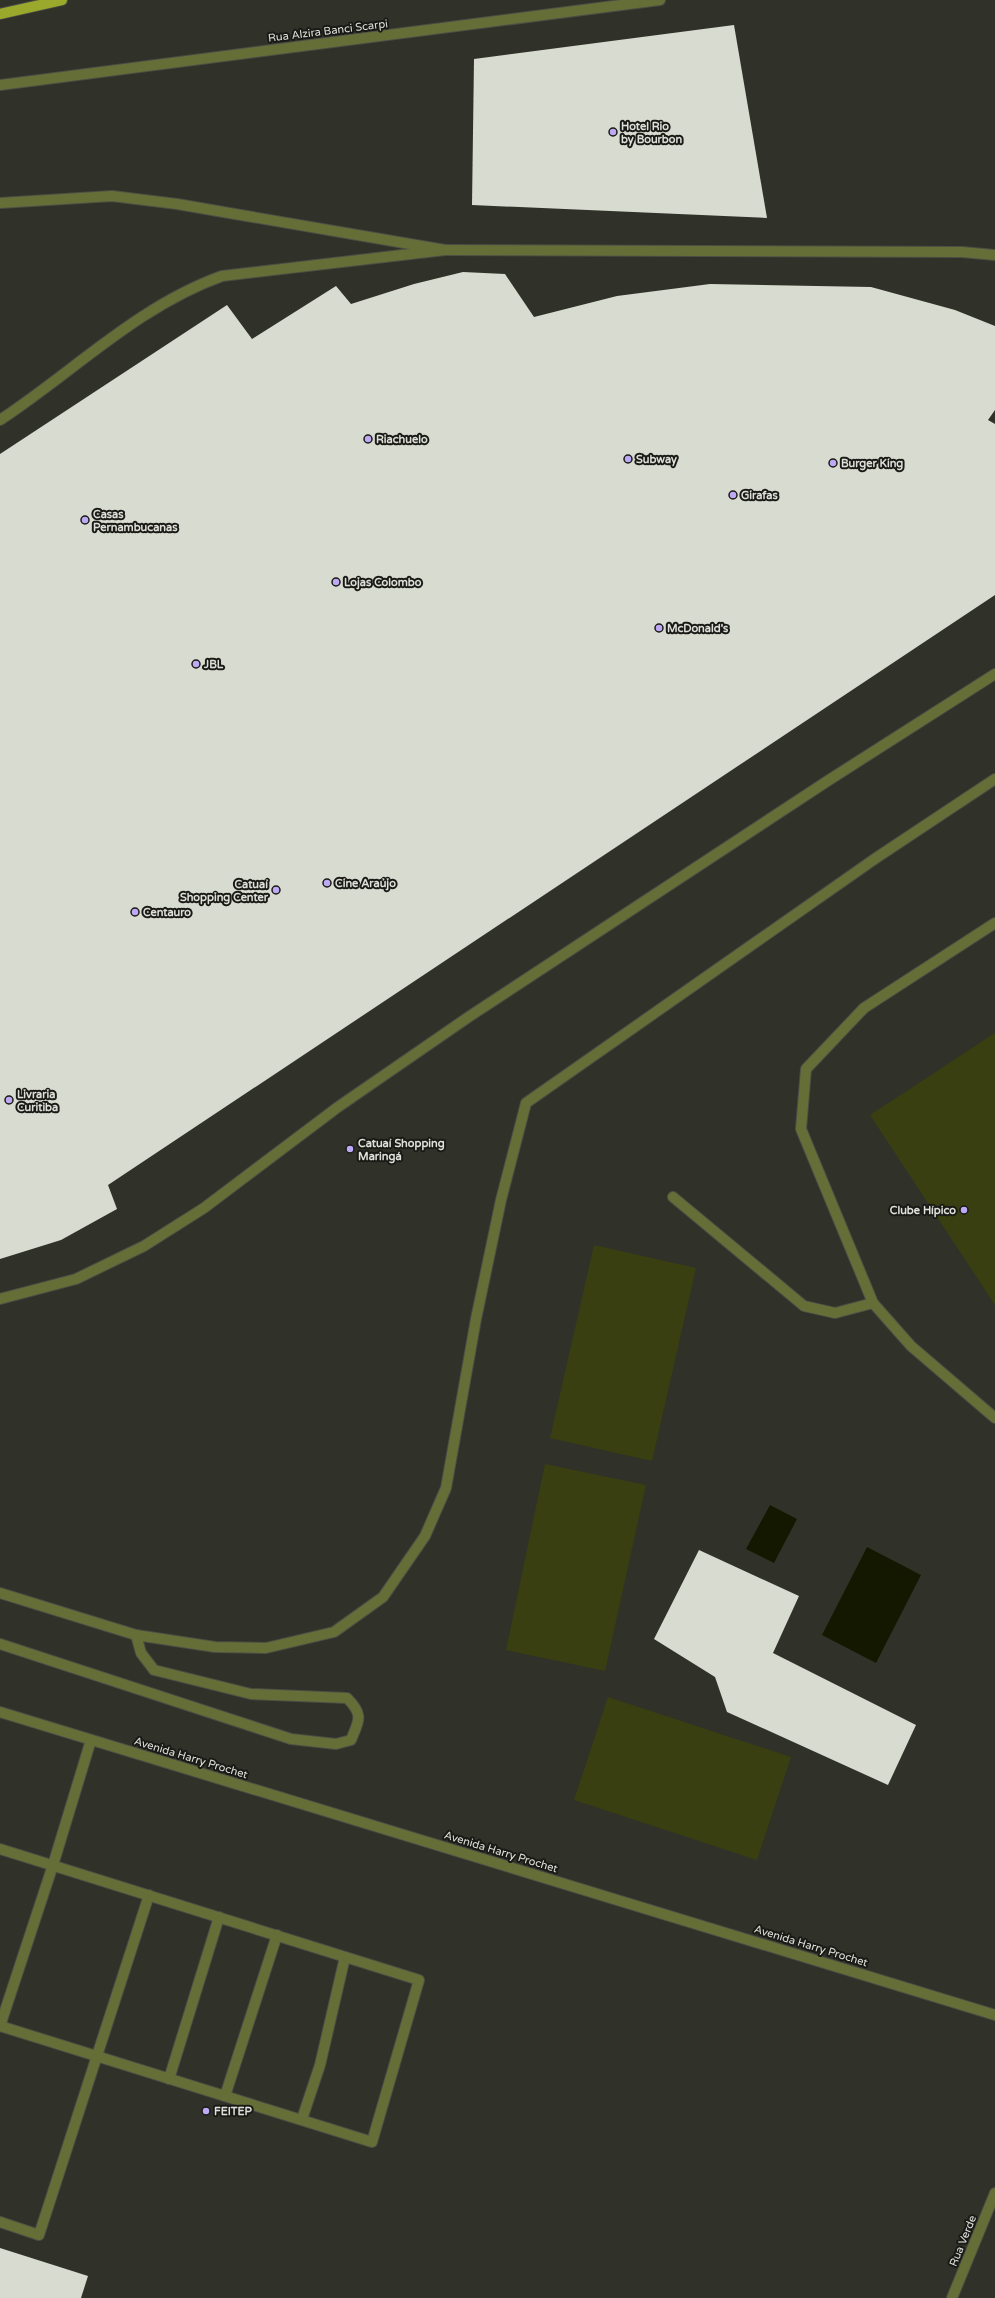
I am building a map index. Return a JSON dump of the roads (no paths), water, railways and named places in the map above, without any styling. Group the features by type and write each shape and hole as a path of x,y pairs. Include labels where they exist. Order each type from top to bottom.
{"main road":[{"path":"0,14 62,0"}],"street":[{"name":"Rua Alzira Banci Scarpi","path":"0,85 660,0"},
{"path":"0,80 139,68"},
{"path":"0,203 112,196 177,204 445,250"},
{"path":"0,420 146,315 196,285 222,276 445,250 962,252 995,255"},
{"path":"0,1300 76,1279 144,1246 204,1208 338,1107 470,1016 829,780 995,674"},
{"path":"0,1593 136,1635 215,1647 266,1648 334,1632 383,1597 425,1536 446,1488 476,1319 501,1200 526,1103 876,858 995,779"},
{"path":"995,923 864,1008 806,1069 801,1129 873,1303 911,1346 995,1418"},
{"path":"673,1198 804,1306 835,1312 873,1303"},
{"path":"0,1644 291,1740 336,1744 351,1740 360,1719 356,1708 347,1698 251,1694 154,1670 141,1653 136,1635"},
{"name":"Avenida Harry Prochet","path":"0,1712 995,2015"},
{"path":"0,1849 53,1865 277,1935 419,1980 372,2142 0,2026 53,1865 91,1740"},
{"path":"0,2222 39,2235 148,1895"},
{"path":"169,2079 219,1917"},
{"path":"225,2096 277,1935"},
{"path":"302,2120 320,2065 345,1957"},
{"name":"Rua Verde","path":"952,2298 995,2194"}],"place":[{"name":"Hotel Rio by Bourbon","path":"613,132"},
{"name":"Riachuelo","path":"368,439"},
{"name":"Subway","path":"628,459"},
{"name":"Burger King","path":"833,463"},
{"name":"Girafas","path":"733,495"},
{"name":"Casas Pernambucanas","path":"85,520"},
{"name":"Lojas Colombo","path":"336,582"},
{"name":"McDonald's","path":"659,628"},
{"name":"JBL","path":"196,664"},
{"name":"Cine Araújo","path":"327,883"},
{"name":"Catuaí Shopping Center","path":"276,890"},
{"name":"Centauro","path":"135,912"},
{"name":"Livraria Curitiba","path":"9,1100"},
{"name":"Catuaí Shopping Maringá","path":"350,1149"},
{"name":"Clube Hípico","path":"964,1210"},
{"name":"FEITEP","path":"206,2111"}]}
